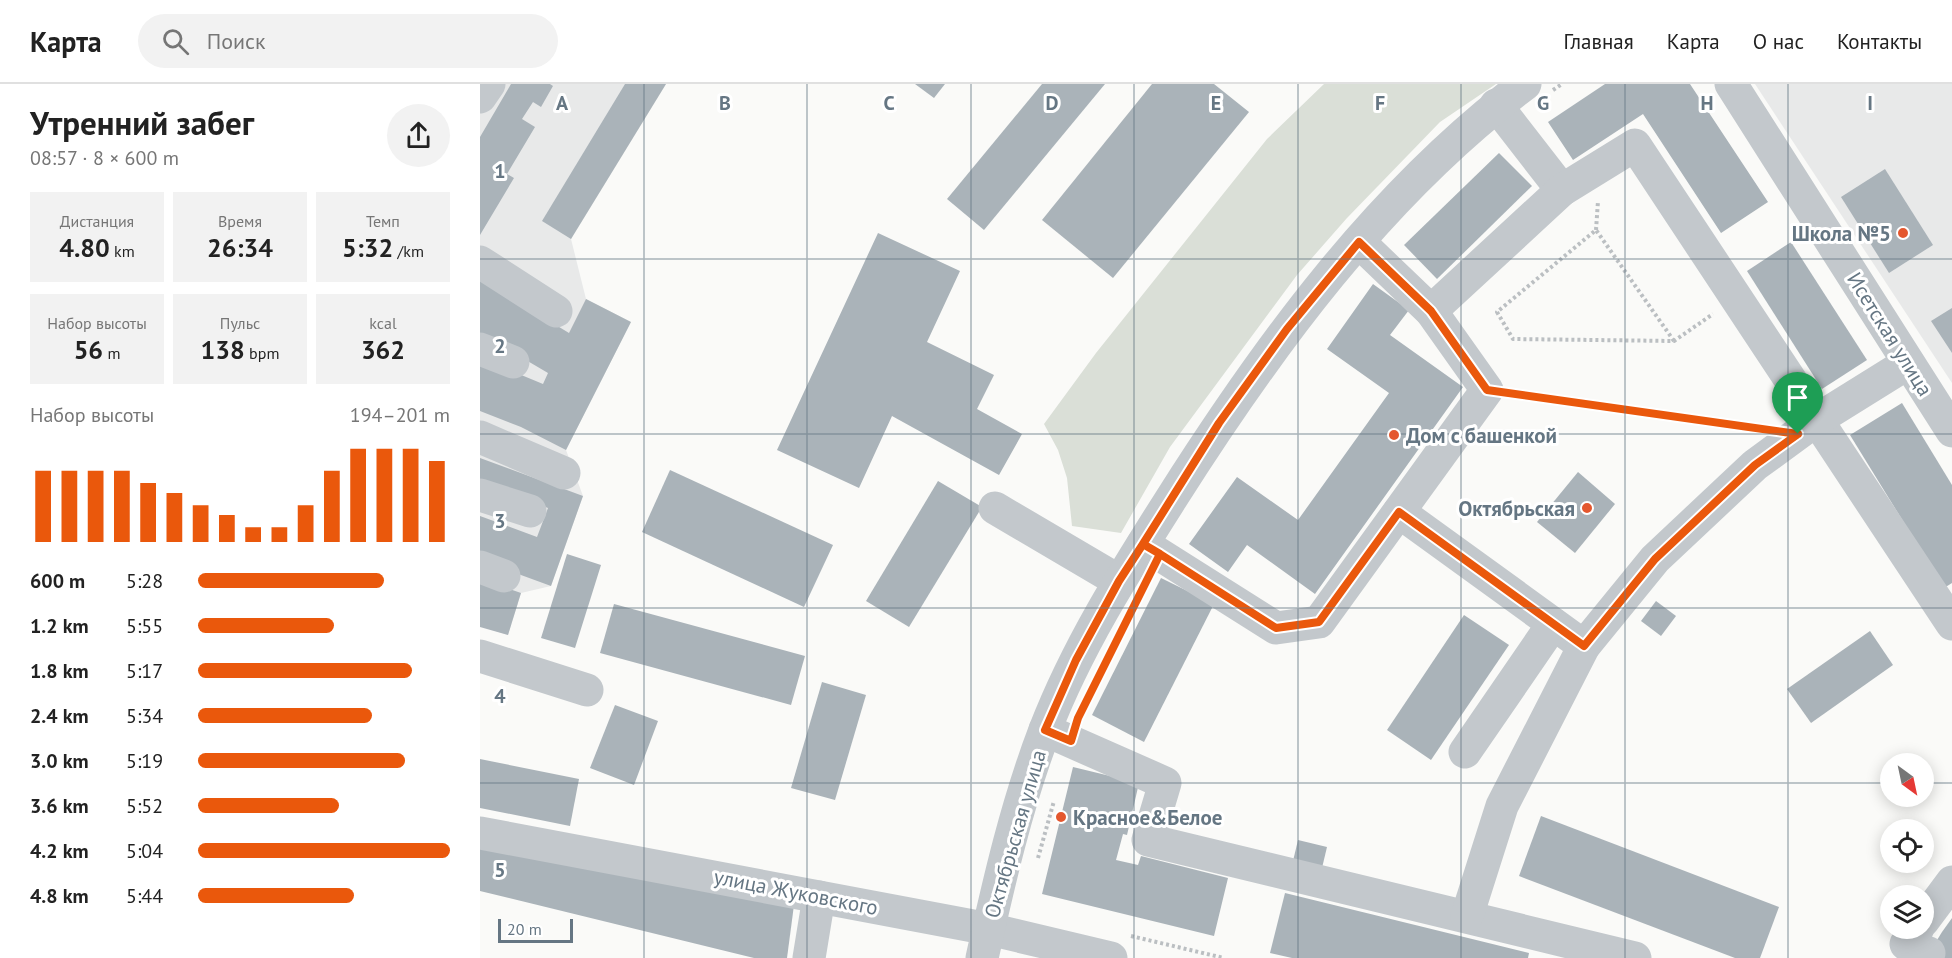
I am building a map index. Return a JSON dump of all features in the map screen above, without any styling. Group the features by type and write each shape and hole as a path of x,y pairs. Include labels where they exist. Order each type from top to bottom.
{"street":[{"path":"480,97 489,84"},
{"name":"Исетская улица","path":"1731,84 1952,431"},
{"name":"Октябрьская улица","path":"985,943 1013,826 1045,730 1076,660 1119,581 1226,414 1287,329 1359,242 1424,171 1496,105 1534,90"},
{"path":"1496,105 1562,190"},
{"path":"1431,311 1562,190 1635,145 1737,298 1808,427 1952,624"},
{"path":"1143,544 1276,628 1319,622 1487,390 1431,311 1359,242"},
{"path":"480,262 556,311"},
{"path":"480,349 513,363"},
{"path":"1467,916 1502,806 1584,646 1655,559 1755,465 1808,427 1908,363"},
{"path":"480,437 564,473"},
{"path":"480,495 530,511"},
{"path":"995,508 1119,581"},
{"path":"1399,512 1584,646"},
{"path":"1465,752 1553,624"},
{"path":"480,656 587,690"},
{"path":"1045,730 1165,783 1148,840 1635,958"},
{"name":"улица Жуковского","path":"480,833 819,897 985,943 1117,946"},
{"path":"1915,941 1952,882"},
{"path":"808,958 819,897"}],"path":[{"path":"1534,90 1562,84"},
{"path":"1674,341 1596,230 1497,312 1513,339 1674,341 1737,298"},
{"path":"1487,390 1808,427"},
{"path":"1035,866 1055,798"},
{"path":"1117,946 1224,958"}],"shaded area":[{"path":"480,84 666,84 571,239 586,299 631,322 566,450 583,496 551,586 521,593 508,635 480,626"},
{"path":"1324,84 1496,84 1440,122 1347,218 1297,275 1170,447 1121,533 1072,526 1067,478 1058,450 1044,424 1096,353 1267,139"},
{"name":"Школа №5","path":"1755,84 1952,84 1952,383"}],"building":[{"path":"511,84 550,84 553,86 541,107 533,102 522,119 535,127 507,174 514,178 480,235 480,137"},
{"path":"625,84 666,84 571,239 542,221"},
{"path":"915,84 945,84 934,98"},
{"path":"1042,84 1105,84 984,230 947,199"},
{"path":"1152,84 1214,84 1249,112 1113,278 1042,220"},
{"path":"1605,84 1690,84 1768,202 1721,233 1643,114 1573,160 1548,122"},
{"path":"1499,153 1532,186 1437,279 1404,245"},
{"path":"1885,169 1933,245 1889,273 1841,197"},
{"path":"878,233 960,271 927,342 994,375 977,409 1022,434 999,475 892,416 859,488 777,450"},
{"path":"1791,242 1867,360 1822,389 1747,271"},
{"path":"480,279 569,333 586,299 631,322 566,450 521,427 480,411 480,358 543,384 548,373 480,333"},
{"name":"Дом с башенкой","path":"1373,284 1409,310 1390,335 1463,387 1315,594 1247,545 1228,572 1189,544 1237,477 1298,520 1389,393 1327,349"},
{"path":"1952,308 1952,353 1931,321"},
{"path":"1902,403 1952,485 1952,583 1944,588 1850,435"},
{"path":"480,458 583,496 551,586 480,560 480,516 537,537 548,508 480,482"},
{"path":"670,470 833,545 804,607 642,532"},
{"path":"1578,472 1615,504 1575,553 1537,522"},
{"path":"938,481 982,507 909,627 866,601"},
{"path":"567,554 601,565 575,648 541,638"},
{"path":"1161,578 1214,604 1144,742 1092,715"},
{"path":"480,579 521,593 508,635 480,627"},
{"path":"1656,601 1676,616 1661,636 1641,621"},
{"path":"614,604 805,656 791,705 600,653"},
{"path":"1464,615 1509,645 1431,760 1387,730"},
{"path":"1870,631 1893,665 1811,723 1787,689"},
{"path":"822,682 866,695 835,800 791,788"},
{"path":"615,705 658,721 634,785 590,768"},
{"path":"480,759 579,779 570,826 480,808"},
{"path":"1073,767 1139,783 1127,835 1123,834 1116,860 1138,865 1141,856 1228,878 1214,936 1042,894"},
{"path":"1541,816 1779,907 1760,958 1735,958 1519,876"},
{"path":"1298,840 1327,847 1322,868 1293,861"},
{"path":"480,844 794,905 787,958 754,958 480,891"},
{"path":"1285,893 1529,953 1528,958 1292,958 1270,953"},
{"path":"1952,918 1952,958 1926,958 1942,932"}],"place":[{"name":"Школа №5","path":"1903,233"},
{"name":"Дом с башенкой","path":"1394,435"},
{"name":"Октябрьская","path":"1587,508"},
{"name":"Красное&Белое","path":"1061,817"}],"route":[{"path":"1798,434 1487,390 1431,311 1359,242 1287,329 1219,423 1143,544 1160,554 1078,718 1071,741 1045,730 1076,660 1119,581 1143,544 1160,554 1276,628 1319,622 1399,512 1584,646 1655,559 1755,465 1798,434"}]}
